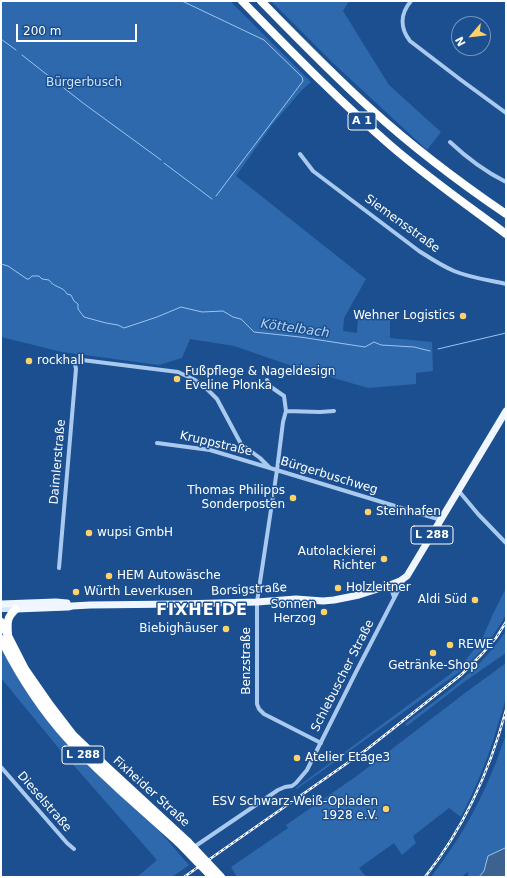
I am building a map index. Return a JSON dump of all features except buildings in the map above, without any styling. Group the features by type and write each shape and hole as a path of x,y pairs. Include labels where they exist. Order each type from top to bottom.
{"highway":[{"name":"A 1","path":"242,1 312,73 375,132 424,173 506,234"},
{"name":"A 1","path":"261,1 323,65 378,115 458,180 506,214"},
{"path":"4,638 10,614 16,608"},
{"name":"Fixheider Straße","path":"1,622 4,638 17,670 46,713 91,764 178,842 212,877"},
{"name":"Fixheider Straße","path":"4,638 60,720 96,757 221,877"}],"main road":[{"name":"Schlebuscher Straße","path":"404,578 441,520 506,411"},
{"name":"Borsigstraße","path":"72,606 257,602 296,599 323,601 359,595 390,585 404,578"},
{"path":"1,604 56,602 72,606"},
{"path":"1,609 72,606"}],"street":[{"path":"411,1 403,14 402,23 410,41 506,113"},
{"path":"450,142 476,165 506,182"},
{"name":"Siemensstraße","path":"300,154 313,171 434,261 455,271 506,284"},
{"name":"Bürgerbuschweg","path":"63,361 74,359 178,372 195,380 217,398 241,444 260,458 270,468 441,520"},
{"name":"Daimlerstraße","path":"58,568 76,368 74,359"},
{"path":"267,380 271,387 284,396 286,411 334,411"},
{"name":"Benzstraße","path":"286,411 283,422 257,602 257,704 264,714 321,743"},
{"name":"Kruppstraße","path":"157,443 210,450 270,468"},
{"path":"458,490 465,500 506,543"},
{"name":"Schlebuscher Straße","path":"189,846 278,790 295,785 307,770 404,578"},
{"path":"390,585 394,597"},
{"name":"Dieselstraße","path":"1,766 67,844 74,849"}],"green space":[{"name":"Bürgerbusch","path":"1,1 230,1 311,82 302,90 272,125 236,176 366,279 344,318 343,331 357,333 358,317 390,320 390,338 432,342 433,371 416,373 416,384 368,388 289,365 234,346 190,339 182,358 159,365 62,352 1,337"},
{"path":"271,1 349,1 343,11 389,85 441,132 427,150 333,63"},
{"path":"506,588 506,614 502,622 485,647 462,670 297,789 296,788 449,675 465,661 482,639"},
{"path":"506,631 506,653 464,682 407,726 405,724 481,662"},
{"path":"1,647 27,692 58,733 92,769 167,839 189,865 172,877 137,877 157,860 61,751 1,678"},
{"path":"506,663 506,690 503,709 486,760 461,817 449,808 413,836 416,843 402,855 394,843 359,868 366,877 237,877 231,867 288,828 286,825 358,775"},
{"path":"506,734 505,848 488,856 484,871 479,877 468,877 468,872 461,877 431,877 457,840 479,802"}],"shaded area":[{"path":"506,846 506,877 479,877 484,871 488,856 505,848"}],"waterway":[{"path":"182,1 264,40 302,77 303,81 216,196"},
{"path":"1,39 16,50"},
{"path":"22,55 83,103 161,160"},
{"path":"164,163 212,199"},
{"name":"Köttelbach","path":"1,264 8,266 27,279 32,276 39,276 42,279 49,280 67,294 71,295 74,301 78,304 78,309 84,317 118,325 124,328 181,307 202,312 223,311 233,317 241,319 254,332 300,337 365,347 374,342 381,345 414,347 430,351"},
{"name":"Köttelbach","path":"438,349 506,333"}],"railway":[{"path":"184,877 366,750 461,675 496,638 506,622"},
{"path":"425,877 452,839 474,798 492,755 506,710"}],"place":[{"name":"Wehner Logistics","path":"463,316"},
{"name":"rockhall","path":"29,361"},
{"name":"Fußpflege & Nageldesign Eveline Plonka","path":"177,379"},
{"name":"Thomas Philipps Sonderposten","path":"293,498"},
{"name":"Steinhafen","path":"368,512"},
{"name":"wupsi GmbH","path":"89,533"},
{"name":"Autolackierei Richter","path":"384,559"},
{"name":"HEM Autowäsche","path":"109,576"},
{"name":"Holzleitner","path":"338,588"},
{"name":"Würth Leverkusen","path":"76,592"},
{"name":"Aldi Süd","path":"475,600"},
{"name":"Sonnen Herzog","path":"324,612"},
{"name":"Biebighäuser","path":"226,629"},
{"name":"REWE","path":"450,645"},
{"name":"Getränke-Shop","path":"433,653"},
{"name":"Atelier Etage3","path":"297,758"},
{"name":"ESV Schwarz-Weiß-Opladen 1928 e.V.","path":"386,809"}],"district":[{"name":"FIXHEIDE","path":"202,611"}]}
